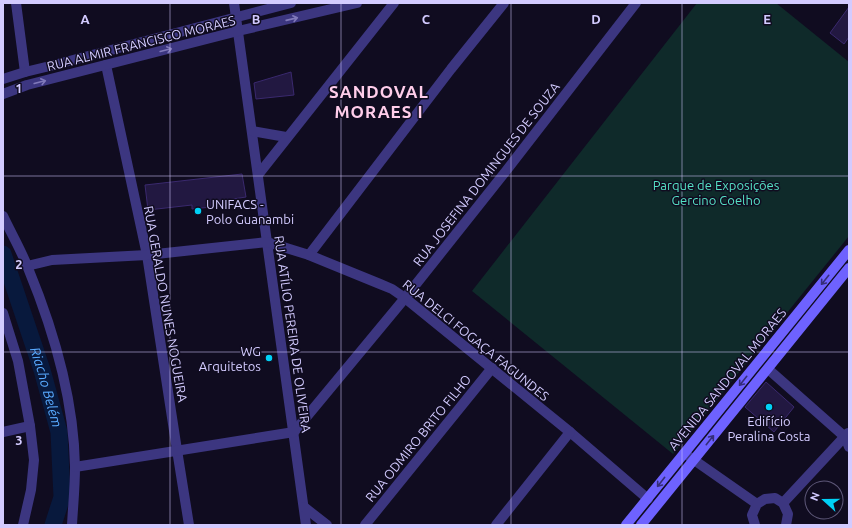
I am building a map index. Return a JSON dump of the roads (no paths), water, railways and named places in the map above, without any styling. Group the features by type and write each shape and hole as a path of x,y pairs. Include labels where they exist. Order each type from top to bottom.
{"main road":[{"name":"AVENIDA SANDOVAL MORAES","path":"641,525 768,368 787,336 849,250"},
{"name":"AVENIDA SANDOVAL MORAES","path":"626,525 684,453 849,268"}],"street":[{"path":"16,3 25,72"},
{"name":"RUA ATÍLIO PEREIRA DE OLIVEIRA","path":"234,3 306,525"},
{"name":"RUA ALMIR FRANCISCO MORAES","path":"3,79 292,3"},
{"name":"RUA ALMIR FRANCISCO MORAES","path":"3,94 27,85 238,31 357,3"},
{"path":"258,175 286,137 394,3"},
{"path":"309,255 504,3"},
{"name":"RUA JOSEFINA DOMINGUES DE SOUZA","path":"294,432 405,298 506,172 632,4"},
{"name":"RUA GERALDO NUNES NOGUEIRA","path":"106,65 147,254 189,525"},
{"path":"252,131 286,137"},
{"path":"3,216 27,266 47,317 61,362 69,404 75,467 72,525"},
{"name":"RUA DELCI FOGAÇA FAGUNDES","path":"27,266 52,260 147,254 267,242 309,255 392,289 405,298 570,432 648,499"},
{"path":"3,313 18,361 30,426 34,460 23,525"},
{"name":"RUA ODMIRO BRITO FILHO","path":"365,525 492,368"},
{"path":"768,368 847,434 849,447"},
{"path":"3,432 30,426"},
{"path":"75,467 294,432"},
{"path":"496,525 570,432"},
{"path":"783,503 847,434"},
{"path":"684,453 757,504"},
{"path":"754,525 752,514 757,504 765,499 774,498 783,503 788,514 786,525"},
{"path":"304,507 327,525"}],"waterway":[{"name":"Riacho Belém","path":"3,254 42,370 59,432 62,497 53,525"}],"place":[{"name":"UNIFACS - Polo Guanambi","path":"198,211"},
{"name":"WG Arquitetos","path":"269,358"},
{"name":"Edifício Peralina Costa","path":"769,407"}],"district":[{"name":"SANDOVAL MORAES I","path":"379,101"}],"park label":[{"name":"Parque de Exposições Gercino Coelho","path":"716,192"}]}
